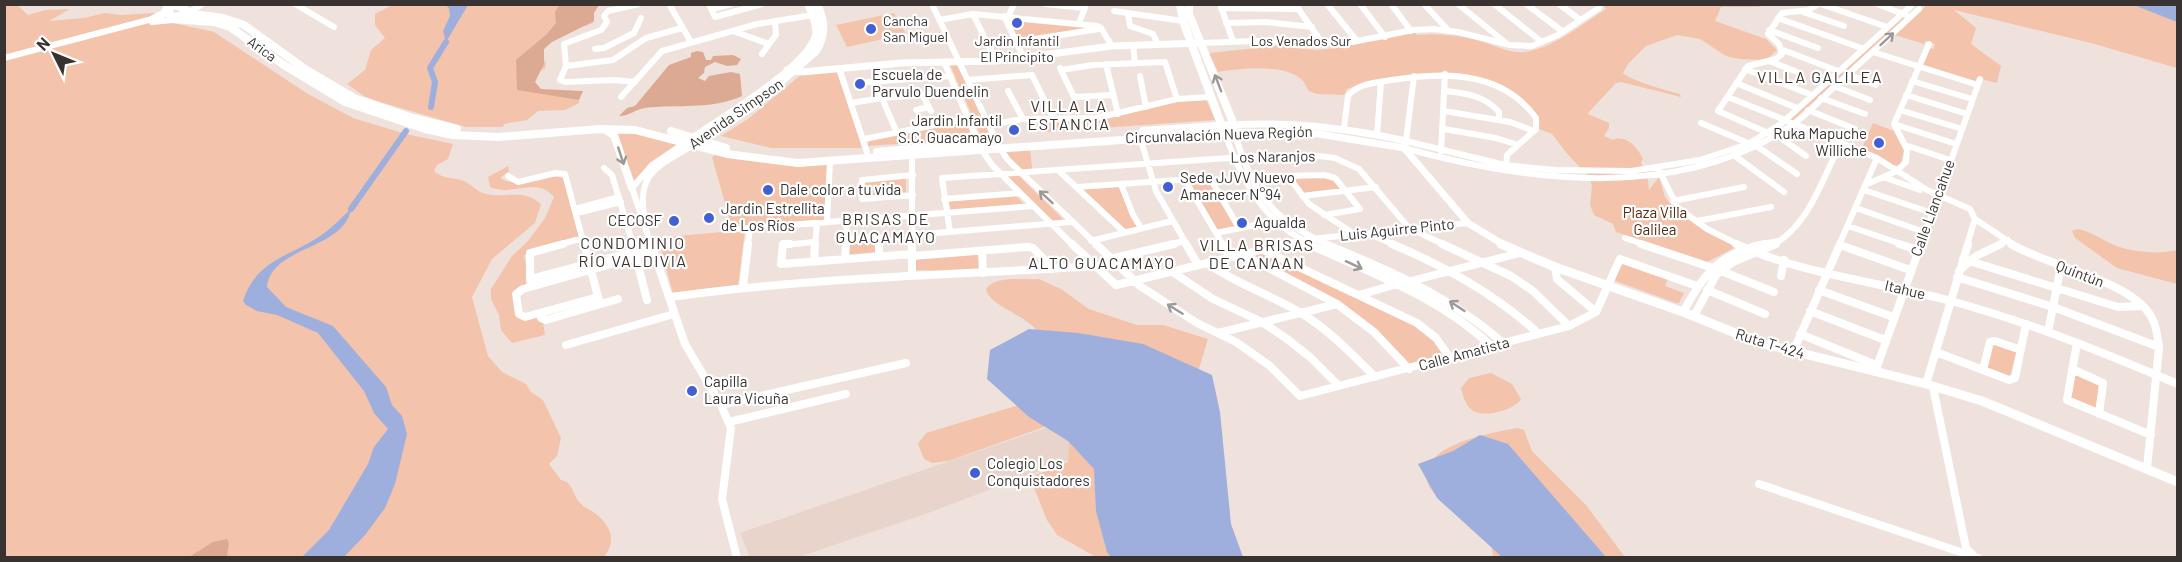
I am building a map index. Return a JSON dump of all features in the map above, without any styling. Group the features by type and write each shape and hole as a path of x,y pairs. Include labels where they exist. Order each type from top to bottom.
{"main road":[{"name":"Avenida Simpson","path":"693,141 752,107 805,55 814,39 816,24 808,4"},
{"path":"817,4 825,32"},
{"path":"1180,4 1183,21 1211,97 1228,129"},
{"path":"1190,4 1189,14 1232,120 1228,129"},
{"name":"Arica","path":"168,5 191,13 223,18 244,25 305,69 354,98 370,104"},
{"path":"168,5 171,18"},
{"path":"153,19 163,14 168,5"},
{"path":"813,15 819,16 825,32"},
{"name":"Arica","path":"171,18 214,22 230,27 284,65 345,102 361,109"},
{"name":"Avenida Simpson","path":"790,71 816,51 825,32"},
{"name":"Circunvalación Nueva Región","path":"370,104 430,124 476,132 606,123 651,127 727,154 798,163 912,155 998,144 1228,129"},
{"name":"Circunvalación Nueva Región","path":"361,109 425,129 479,137 604,129 634,130 733,150 778,156 816,157 981,146"},
{"path":"604,129 615,135 632,188"},
{"name":"Circunvalación Nueva Región","path":"998,144 1140,137 1228,129"}],"street":[{"path":"132,25 191,13 203,4"},
{"path":"295,4 334,27"},
{"path":"635,82 615,80 565,82 560,80 566,66 564,44 601,30 607,22 604,16 608,11 639,4"},
{"path":"669,4 691,42"},
{"path":"731,4 710,7 715,17 718,17 762,4"},
{"path":"1006,16 1014,4"},
{"path":"1046,4 1085,8 1079,23"},
{"path":"1327,4 1357,41"},
{"path":"1360,4 1385,37"},
{"path":"1391,4 1411,31"},
{"path":"1424,4 1448,30"},
{"path":"1458,4 1510,46"},
{"path":"1494,4 1542,42"},
{"path":"1526,4 1562,31"},
{"path":"1559,4 1579,19"},
{"name":"Los Venados Sur","path":"1202,43 1233,41 1323,44 1385,37 1411,31 1448,30 1510,46 1525,47 1542,42 1562,31 1599,8 1599,4"},
{"path":"1838,71 1783,50 1768,34 1769,30 1785,11 1809,10 1820,4 1887,27"},
{"path":"1877,4 1911,16"},
{"path":"932,5 998,144 1020,173 1134,280 1167,304 1218,333 1337,304"},
{"path":"1233,41 1222,6 1298,7 1323,44"},
{"name":"Circunvalación Nueva Región","path":"1660,170 1748,144 1768,133 1911,6"},
{"name":"Circunvalación Nueva Región","path":"1228,129 1287,124 1344,128 1377,135 1449,161 1586,177 1660,170 1735,156 1778,136 1919,9"},
{"path":"1114,11 1183,21"},
{"path":"1800,11 1844,26"},
{"path":"1128,13 1130,26 1153,34 1158,44"},
{"path":"973,14 996,61"},
{"path":"939,20 973,14 1079,23 1101,28 1112,46"},
{"path":"621,97 662,51 733,31 813,15"},
{"path":"1006,16 1015,42 1024,58"},
{"path":"4,58 153,19 171,18"},
{"path":"595,49 604,48 637,30 641,18"},
{"path":"1778,18 1864,49"},
{"path":"762,54 770,47 769,44 776,35 775,21"},
{"path":"1226,23 1266,22 1312,27"},
{"path":"566,66 606,62 620,57 646,38 682,28"},
{"path":"1015,42 1101,28"},
{"path":"637,30 646,38"},
{"path":"1769,30 1818,48"},
{"path":"733,31 769,44"},
{"path":"790,71 901,63 945,64 996,61 1112,46 1202,43"},
{"path":"1894,124 1929,44"},
{"path":"1132,45 1135,63"},
{"path":"604,48 606,62"},
{"path":"1768,133 1718,111 1745,69 1754,63 1780,57 1783,50"},
{"path":"1873,52 1918,67"},
{"path":"1769,61 1795,71"},
{"path":"1112,95 1079,99 1074,97 1061,69 1106,64 1164,62 1177,99"},
{"path":"945,64 981,146 1000,174 1116,285"},
{"path":"1106,64 1118,114"},
{"name":"Calle Llancahue","path":"1876,369 1979,82 1918,67"},
{"path":"839,68 867,152"},
{"path":"1745,69 1812,95"},
{"path":"1441,151 1444,129 1445,74"},
{"path":"1344,128 1350,92 1381,82 1414,76 1445,74 1480,79 1507,91 1535,115 1537,123 1533,131 1507,155 1506,168"},
{"path":"1847,74 1876,85"},
{"path":"968,80 1032,75 1054,120"},
{"path":"897,133 882,98 872,82 951,76"},
{"path":"1140,76 1146,107"},
{"path":"1405,145 1414,76"},
{"path":"1912,81 1972,99"},
{"path":"1377,135 1381,82"},
{"path":"1736,83 1797,108"},
{"path":"1834,86 1870,100"},
{"path":"1008,91 1023,119"},
{"path":"1445,91 1464,93 1488,102 1499,112 1499,120"},
{"path":"851,104 882,98 958,92"},
{"path":"1906,95 1967,114"},
{"path":"916,110 930,109 923,96"},
{"path":"989,126 1023,119 1074,120 1118,114 1177,99 1211,97"},
{"path":"1728,97 1877,158 1927,190"},
{"path":"1821,98 1864,114"},
{"path":"1808,110 1855,129"},
{"path":"1900,110 1962,129"},
{"path":"1444,111 1499,120 1533,131"},
{"path":"864,139 970,118"},
{"path":"1701,123 1748,144"},
{"path":"1894,124 1956,144"},
{"path":"1864,188 1897,171 1906,162 1905,145 1894,124"},
{"path":"1228,129 1257,201 1274,221 1301,240 1443,308 1465,323 1491,346"},
{"name":"Circunvalación Nueva Región","path":"1228,129 1320,132 1441,151 1506,168"},
{"path":"1444,129 1496,138 1518,145"},
{"path":"1778,136 1806,156"},
{"path":"1140,137 1154,182 1172,221 1198,265"},
{"name":"Avenida Simpson","path":"632,188 652,165 693,141"},
{"name":"Avenida Simpson","path":"644,220 642,191 647,180 693,141"},
{"path":"1694,316 1707,290 1721,271 1778,242 1791,234 1800,223 1837,151 1833,141"},
{"name":"Ruta T-424","path":"1405,145 1468,223 1495,241 1520,253 1694,316 1760,343 1876,369 1982,401 2178,482"},
{"path":"1905,145 1950,160"},
{"path":"1758,147 1797,174"},
{"path":"912,155 912,274"},
{"name":"Los Naranjos","path":"944,199 942,178 1239,158 1319,156 1335,158 1359,169 1409,228"},
{"path":"1735,156 1784,192"},
{"path":"1239,158 1264,199 1281,219 1314,238 1410,281 1462,309 1503,343"},
{"path":"1793,352 1877,158"},
{"path":"828,222 830,161"},
{"path":"604,168 612,175 647,300"},
{"name":"Itahue","path":"1660,170 1668,182 1673,201 1679,208 1697,221 1749,248 1828,273 1952,301 2026,324 2178,384"},
{"path":"1059,171 1124,232"},
{"path":"508,176 518,182 564,173 599,300"},
{"path":"913,175 862,180 862,198 913,195"},
{"path":"1288,176 1302,196 1324,215 1354,234"},
{"path":"1252,177 1331,176 1335,178 1360,209 1324,215"},
{"path":"1883,177 1927,190"},
{"path":"1077,187 1207,178 1211,180 1239,228"},
{"path":"1185,180 1230,257"},
{"path":"1121,184 1133,215 1141,228"},
{"path":"1302,196 1376,187"},
{"path":"1673,201 1744,187"},
{"path":"632,188 671,297 674,314 690,354 729,422 731,433 722,499 736,558"},
{"path":"1864,188 1932,213"},
{"name":"Quintún","path":"1927,190 1970,208 1975,219 2041,260 2101,280 2141,306 2157,330 2159,347 2147,468"},
{"path":"950,232 944,199 1020,193"},
{"path":"576,211 620,200"},
{"path":"725,230 1033,206"},
{"path":"1697,221 1771,207"},
{"path":"1856,208 1924,232"},
{"path":"1216,233 1281,219"},
{"path":"1975,219 1936,352 1929,386 1966,548 1976,557"},
{"path":"844,259 847,220"},
{"path":"1091,241 1172,221"},
{"path":"912,235 1071,222"},
{"path":"814,262 817,223"},
{"name":"Luis Aguirre Pinto","path":"1116,285 1301,240 1468,223"},
{"path":"1848,226 1918,250"},
{"path":"743,287 750,228"},
{"path":"1409,228 1485,262 1533,291 1569,326"},
{"path":"1367,233 1451,270 1488,290 1539,334"},
{"path":"846,239 879,237 879,257"},
{"path":"530,283 530,253 583,238"},
{"path":"1625,238 1710,267"},
{"path":"1958,274 1988,249 2008,240"},
{"path":"1110,259 1185,241"},
{"path":"815,242 783,244 781,264 1033,248 1053,269"},
{"path":"1683,312 1710,267 1721,259 1749,248 1778,242"},
{"path":"1840,245 1910,270"},
{"path":"618,299 599,300 546,320 541,318 540,313 525,317 519,314 516,294 530,283 653,250"},
{"path":"1263,250 1426,328 1450,358"},
{"path":"982,251 983,273"},
{"path":"1359,295 1520,253"},
{"path":"1242,254 1337,304 1374,332 1409,369"},
{"path":"1555,267 1557,279 1596,312 1620,259 1697,286"},
{"path":"1963,259 2118,308 2141,306"},
{"path":"1780,276 1784,260"},
{"path":"1207,263 1221,273 1300,313 1340,343 1375,376"},
{"path":"2048,332 2061,266"},
{"path":"671,297 743,287 912,274 1097,267"},
{"path":"1721,271 1774,292"},
{"path":"1171,272 1213,299 1262,322 1310,357 1339,386"},
{"path":"1958,274 2159,347"},
{"path":"1707,290 1765,314"},
{"path":"1819,290 1893,317"},
{"path":"1810,311 1885,340"},
{"name":"Calle Amatista","path":"1218,333 1236,342 1270,366 1300,396 1569,326 1596,312"},
{"path":"566,345 674,314"},
{"path":"1936,352 2009,380 2015,378 2026,324"},
{"path":"1800,334 1876,369"},
{"path":"1983,370 1990,342 1995,341 2021,350"},
{"path":"2077,343 2067,400 2151,435"},
{"path":"721,405 906,363"},
{"path":"2072,369 2103,383 2099,414"},
{"path":"729,422 846,394"},
{"path":"1759,484 1976,557"}],"shaded area":[{"path":"560,4 599,5 594,13 594,21 552,42 544,49 544,64 535,82 541,89 583,91 579,100 517,90 516,60 547,34 556,23 555,12"},
{"path":"703,52 706,60 711,60 713,56 733,55 741,59 737,65 727,66 715,62 705,67 704,73 698,78 705,81 709,76 731,72 740,74 742,96 706,105 645,108 619,116 627,108 635,106 669,65 691,57 691,53"},
{"name":"Colegio Los Conquistadores","path":"1063,422 1076,457 928,513 799,557 750,557 740,533"},
{"path":"227,539 229,543 227,557 189,557 213,542"}],"green space":[{"name":"Plaza Villa Galilea","path":"1603,4 1765,5 1721,7 1715,21 1766,39 1777,50 1766,60 1726,56 1700,39 1677,35 1646,46 1628,64 1623,73 1641,82 1680,94 1681,97 1621,82 1616,83 1588,114 1609,123 1604,136 1613,140 1627,140 1638,151 1643,159 1641,162 1649,190 1659,177 1665,197 1678,213 1736,247 1705,263 1616,232 1613,224 1594,215 1590,205 1592,186 1589,176 1552,134 1539,129 1538,118 1529,106 1484,80 1449,72 1417,74 1355,86 1347,89 1344,95 1317,94 1309,91 1301,79 1283,71 1261,68 1218,72 1209,53 1277,46 1317,50 1346,47 1349,44 1415,32 1417,35 1440,34 1462,37 1507,50 1525,52 1547,46 1567,35 1606,9"},
{"path":"4,5 17,5 28,15 45,10 70,9 49,21 84,18 105,13 121,15 154,13 169,22 214,32 308,94 353,118 406,134 453,144 448,159 437,165 434,171 440,175 464,181 486,194 527,196 541,204 535,223 492,259 472,297 488,356 502,372 526,384 531,392 543,400 561,438 557,456 549,464 561,480 571,486 577,500 598,516 610,532 611,544 604,557 5,557"},
{"path":"392,5 593,5 593,23 586,26 566,27 539,54 546,63 545,68 537,73 533,88 579,97 579,103 565,110 538,111 527,120 504,124 503,127 466,127 364,96 347,84 365,70 371,50 385,38 375,25 375,14"},
{"path":"1920,5 2177,5 2177,68 2091,43 1954,10 1976,28 1971,44 2001,66 1997,83 1977,78 1975,82 1922,67 1929,48 1933,49 1935,44 1925,41 1924,44 1895,35 1926,6"},
{"name":"Cancha San Miguel","path":"894,13 906,34 847,47 836,25"},
{"path":"1903,17 1906,18 1793,120 1789,119"},
{"path":"1006,19 1097,27 1016,39"},
{"path":"950,65 957,65 992,135 981,136"},
{"path":"836,70 862,148 771,148 721,136 748,119 803,73"},
{"path":"1206,99 1215,120 1044,132 1043,124 1109,118 1179,101"},
{"path":"966,122 973,139 867,146 869,141"},
{"path":"1873,123 1894,131 1904,151 1900,165 1892,165 1862,148"},
{"path":"635,132 678,145 650,164 634,181 615,133"},
{"path":"1030,146 1032,169 1020,170 1001,148"},
{"path":"717,154 769,163 827,165 824,219 732,228 712,157"},
{"path":"508,166 509,171 500,178 508,181 523,182 547,177 563,178 579,236 529,251 524,256 530,284 516,290 516,316 535,316 543,322 545,335 512,343 501,330 499,315 491,299 491,289 512,256 528,241 545,218 554,197 540,188 507,190 490,187 488,177"},
{"path":"1017,174 1063,219 1062,221 1052,223 1006,176"},
{"path":"1324,176 1335,179 1343,189 1303,195 1292,178"},
{"path":"902,177 906,179 906,192 903,194 865,196 865,181"},
{"path":"1189,181 1210,181 1237,227 1218,231"},
{"path":"1118,186 1137,227 1124,231 1082,190"},
{"path":"1014,194 1024,204 950,210 949,200"},
{"path":"2077,229 2135,251 2170,252 2177,250 2177,284 2117,268 2075,238 2072,231"},
{"path":"745,230 738,286 673,294 659,240 667,237"},
{"path":"851,240 877,240 876,252 847,255 847,243"},
{"path":"978,252 980,270 968,272 915,270 916,258"},
{"path":"1260,252 1404,318 1434,338 1446,357 1410,366 1379,332 1251,257 1252,254"},
{"path":"1622,263 1668,278 1665,286 1684,293 1679,303 1613,280"},
{"path":"1039,279 1061,289 1089,309 1137,325 1163,325 1208,339 1197,375 1212,557 1096,557 1057,535 1047,520 1032,483 1035,475 1068,462 1070,437 1064,420 948,461 932,463 924,459 918,444 926,433 1035,400 1041,339 1030,324 995,302 986,289 1003,280"},
{"path":"1992,343 2017,350 2010,376 2006,377 1986,368"},
{"path":"2075,372 2100,381 2095,412 2070,400"},
{"path":"1491,373 1512,384 1521,399 1506,410 1477,413 1468,405 1461,388 1469,378"},
{"path":"1518,428 1524,430 1532,451 1586,505 1625,557 1493,557 1491,542 1433,492 1429,486 1427,472 1432,461 1443,451 1491,433"}],"water":[{"path":"446,5 468,5 446,42 443,31 450,16"},
{"path":"2134,5 2177,5 2177,22"},
{"path":"351,209 346,222 335,233 281,263 271,274 267,287 286,307 333,326 386,387 392,405 402,416 407,434 395,484 385,508 365,535 344,557 302,557 329,530 368,464 374,447 388,429 374,413 364,391 318,333 277,315 257,311 243,301 249,287 266,267 323,234"},
{"path":"1029,329 1078,333 1143,344 1212,375 1220,412 1231,524 1243,557 1111,557 1107,552 1096,511 1094,469 1068,441 1029,417 987,379 990,350"},
{"path":"1480,435 1508,444 1606,557 1502,557 1437,498 1418,464 1453,451"}],"waterway":[{"path":"431,107 435,82 430,68 446,42"},
{"path":"351,209 406,131"}],"place":[{"name":"Jardin Infantil El Principito","path":"1017,23"},
{"name":"Cancha San Miguel","path":"871,29"},
{"name":"Escuela de Parvulo Duendelin","path":"860,84"},
{"name":"Jardin Infantil S.C. Guacamayo","path":"1014,130"},
{"name":"Ruka Mapuche Williche","path":"1879,143"},
{"name":"Sede JJVV Nuevo Amanecer N°94","path":"1168,187"},
{"name":"Dale color a tu vida","path":"768,190"},
{"name":"Jardin Estrellita de Los Ríos","path":"709,218"},
{"name":"CECOSF","path":"674,221"},
{"name":"Agualda","path":"1242,223"},
{"name":"Capilla Laura Vicuña","path":"692,391"},
{"name":"Colegio Los Conquistadores","path":"975,473"}],"district":[{"name":"VILLA GALILEA","path":"1820,77"},
{"name":"VILLA LA ESTANCIA","path":"1069,115"},
{"name":"BRISAS DE GUACAMAYO","path":"886,228"},
{"name":"CONDOMINIO RÍO VALDIVIA","path":"633,252"},
{"name":"VILLA BRISAS DE CANAAN","path":"1257,254"},
{"name":"ALTO GUACAMAYO","path":"1102,263"}]}
